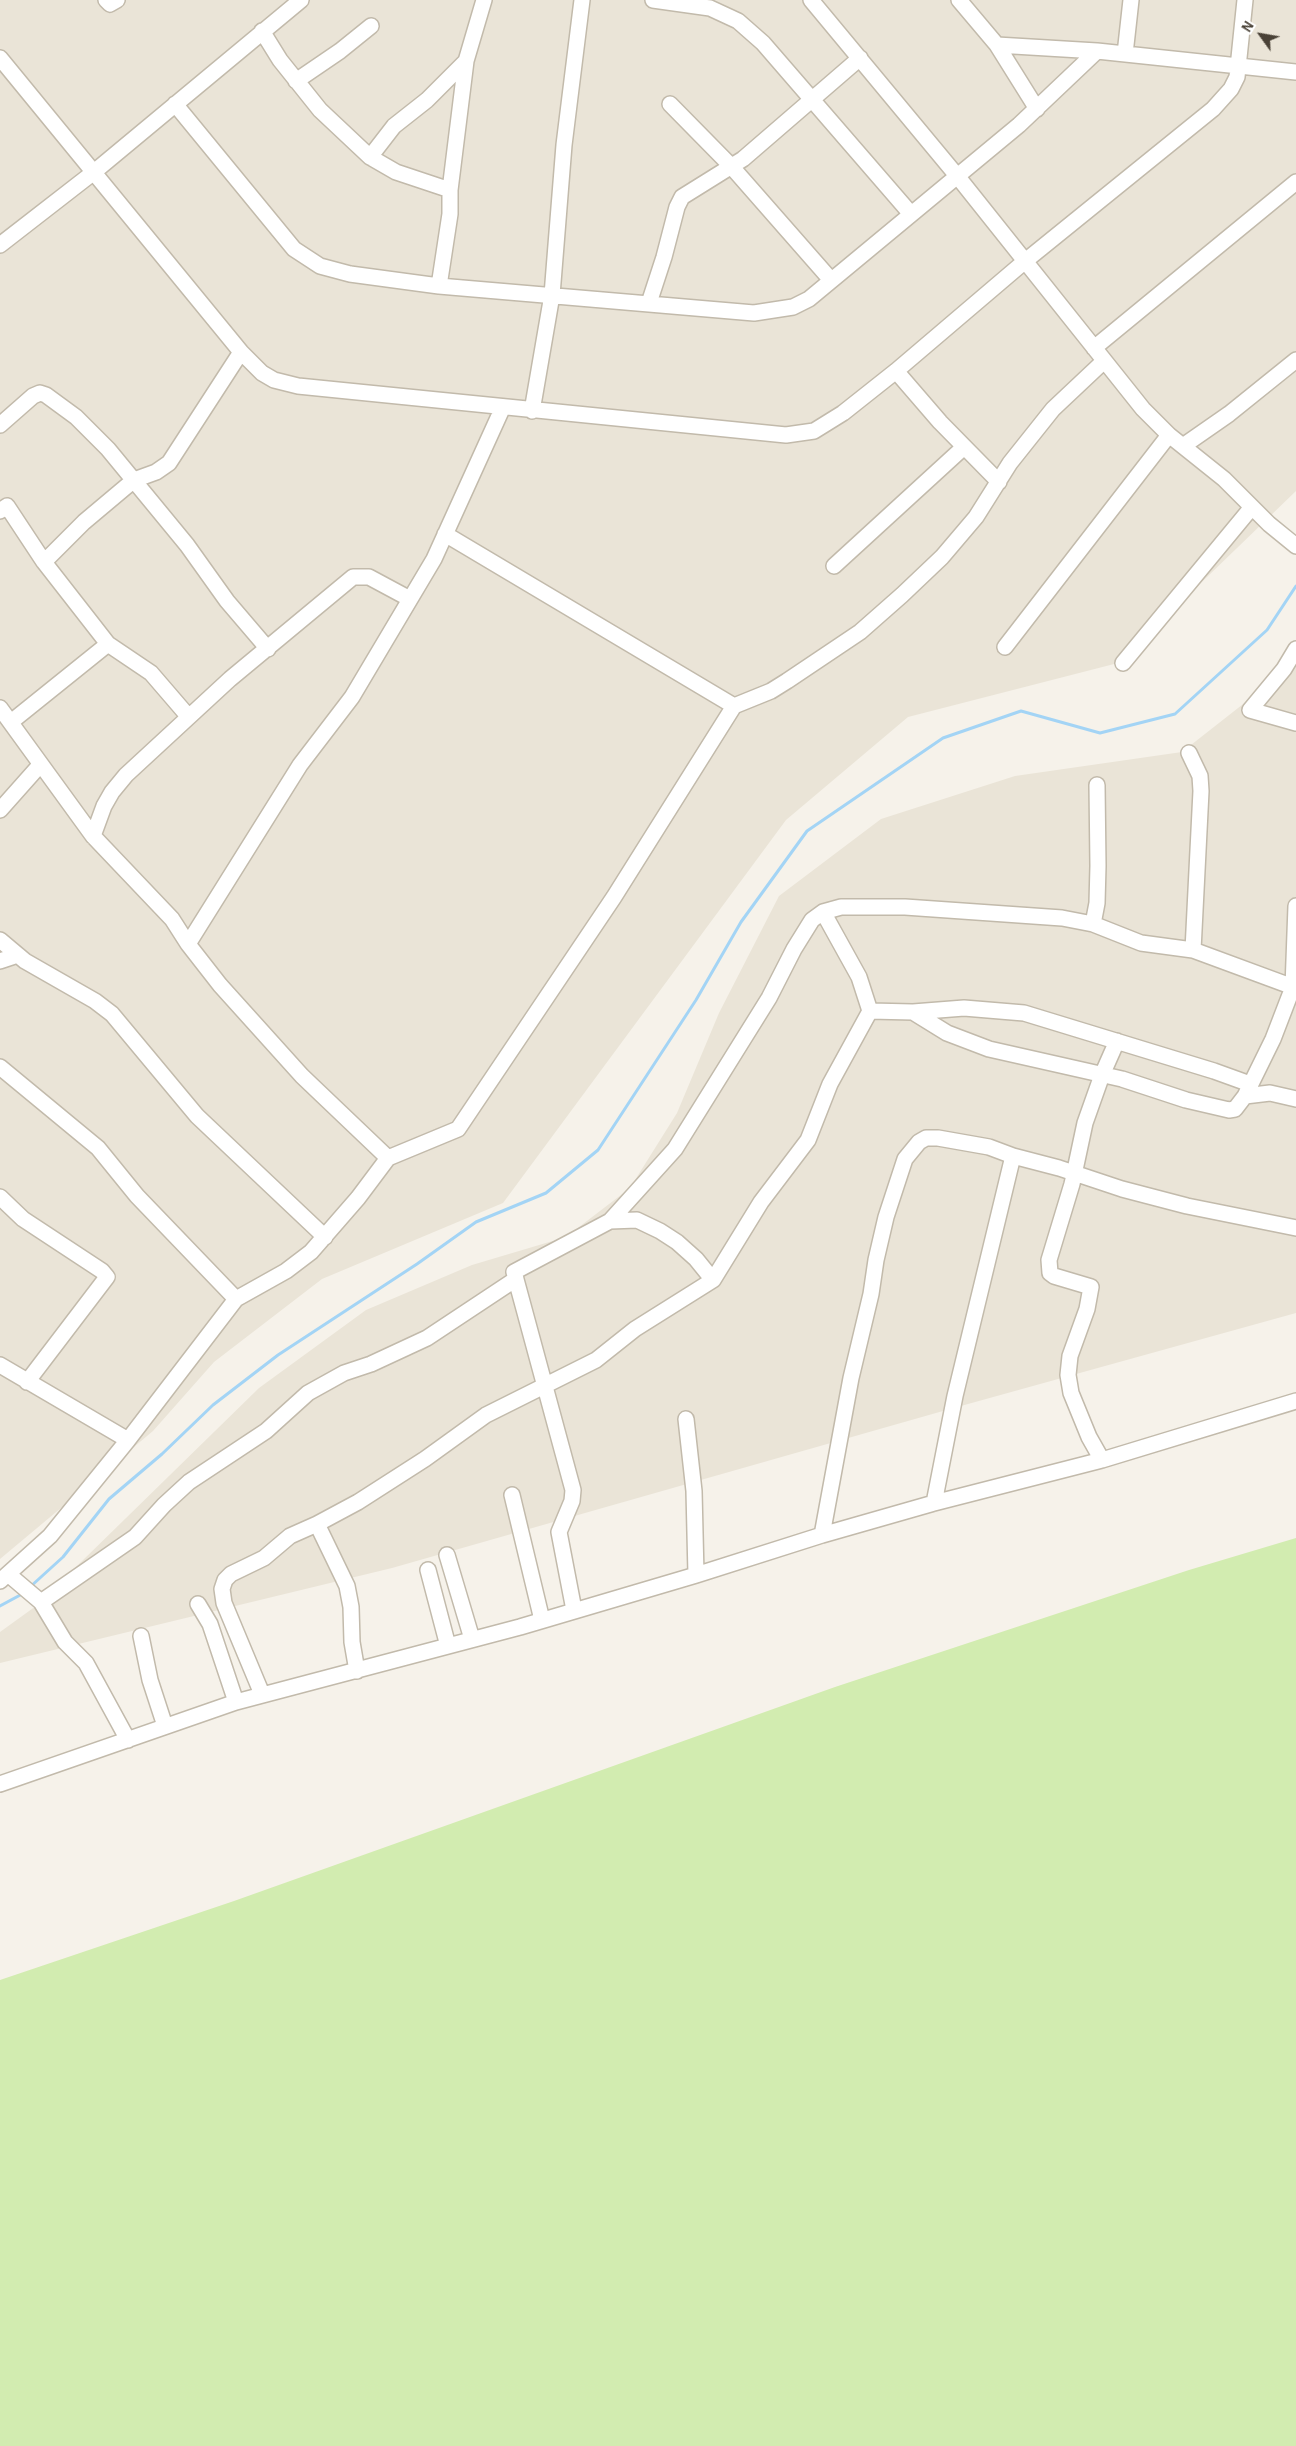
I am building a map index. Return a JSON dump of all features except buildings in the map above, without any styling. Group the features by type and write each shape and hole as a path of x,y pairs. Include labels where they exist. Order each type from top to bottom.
{"street":[{"path":"106,0 110,4 117,0"},
{"path":"0,245 94,172 301,0"},
{"path":"439,286 450,214 450,190 466,61 484,0"},
{"path":"532,411 552,295 564,145 582,0"},
{"path":"653,0 710,8 738,21 763,43 910,214"},
{"path":"811,0 958,177 1143,409 1169,435 1224,479 1296,546"},
{"path":"959,0 997,44 1036,109"},
{"path":"1125,54 1131,0"},
{"path":"0,58 241,352 262,373 274,380 298,386 786,436 814,431 843,413 896,371 1024,262 1213,109 1231,89 1239,68 1246,0"},
{"path":"296,81 340,51 371,26"},
{"path":"262,31 296,81 337,128 370,158 396,172 450,190"},
{"path":"997,44 1125,54 1239,68 1296,72"},
{"path":"175,104 294,249 320,266 350,274 439,286 754,313 794,307 809,298 910,214 958,177 1036,109 1097,52"},
{"path":"648,303 662,266 679,202 694,188 743,159 860,58"},
{"path":"370,158 394,126 427,100 466,61"},
{"path":"670,104 731,166 831,280"},
{"path":"1094,348 1296,182"},
{"path":"44,562 84,522 134,480 156,472 170,463 241,352"},
{"path":"1183,446 1222,419 1296,360"},
{"path":"128,1740 86,1663 66,1642 31,1593 4,1577 50,1536 128,1440 236,1298 286,1270 311,1252 325,1238 388,1158 458,1129 614,897 734,706 771,691 860,632 942,557 976,517 1019,450 1053,409 1104,361"},
{"path":"896,371 964,447 999,482"},
{"path":"0,425 33,396 40,393 46,395 76,417 134,480 187,545 227,601 268,649"},
{"path":"188,944 300,764 352,697 434,559 503,407"},
{"path":"1005,647 1169,435"},
{"path":"834,566 964,447"},
{"path":"2,504 44,562 108,644 151,674 188,716"},
{"path":"1123,663 1252,507"},
{"path":"445,534 734,706"},
{"path":"93,836 112,792 126,775 188,716 353,577 369,577 410,599"},
{"path":"11,722 108,644"},
{"path":"1296,649 1284,669 1250,710 1296,722"},
{"path":"0,708 93,836 172,919 188,944 220,985 302,1076 388,1158"},
{"path":"1189,753 1200,776 1201,791 1193,950"},
{"path":"0,810 40,765"},
{"path":"1092,924 1096,903 1098,866 1096,785"},
{"path":"913,1012 947,1032 989,1049 1102,1075 1163,1091 1186,1100 1229,1110 1240,1105 1248,1090 1273,1039 1294,987 1296,906"},
{"path":"574,1610 559,1532 572,1501 572,1490 514,1272 610,1222 675,1149 769,998 794,949 812,920 824,912 841,907 905,907 1062,918 1092,924 1141,943 1193,950 1294,987"},
{"path":"262,1694 224,1604 222,1589 231,1574 264,1558 290,1536 340,1514 425,1459 486,1415 596,1360 635,1328 713,1280 761,1202 808,1140 830,1084 870,1011 859,977 824,912"},
{"path":"0,940 18,954 95,1001 112,1014 197,1116 325,1238"},
{"path":"0,961 18,954"},
{"path":"870,1011 913,1012 964,1008 1024,1013 1214,1071 1248,1090 1296,1099"},
{"path":"1102,1460 1089,1436 1071,1393 1068,1375 1070,1356 1087,1309 1091,1288 1054,1276 1049,1268 1072,1184 1073,1172 1085,1123 1102,1075 1117,1041"},
{"path":"0,1067 98,1148 138,1196 236,1298"},
{"path":"822,1535 851,1378 871,1294 876,1260 886,1217 905,1160 919,1142 926,1138 938,1138 989,1147 1122,1189 1187,1206 1296,1228"},
{"path":"934,1503 955,1396 1013,1156"},
{"path":"0,1197 23,1219 102,1270 107,1277 27,1382"},
{"path":"610,1222 637,1220 660,1231 677,1242 696,1259 713,1280"},
{"path":"31,1593 135,1537 164,1505 189,1482 266,1431 308,1393 344,1373 371,1364 426,1338 516,1279"},
{"path":"0,1365 128,1440"},
{"path":"0,1784 262,1694 357,1671 542,1620 696,1575 822,1535 934,1503 1102,1460 1296,1401"},
{"path":"686,1419 694,1491 696,1575"},
{"path":"512,1495 542,1620"},
{"path":"317,1524 347,1586 352,1607 352,1642 357,1671"},
{"path":"448,1555 472,1639"},
{"path":"428,1570 448,1646"},
{"path":"198,1604 210,1624 236,1702"},
{"path":"141,1636 150,1680 165,1726"}],"shaded area":[{"path":"0,0 1296,0 1296,491 1118,663 908,717 786,820 503,1203 322,1279 214,1362 153,1431 0,1559"},
{"path":"1296,649 1296,1313 950,1409 392,1568 0,1663 0,1632 36,1606 259,1388 366,1310 472,1265 566,1237 630,1188 677,1113 719,1013 779,896 881,819 1015,776 1182,752 1261,690"}],"green space":[{"path":"1296,1538 1296,2446 0,2446 0,1980 234,1901 835,1687 1189,1570"}],"waterway":[{"path":"30,1587 63,1557 109,1499 162,1454 213,1405 278,1355 417,1264 476,1222 546,1193 598,1150 696,1000 741,922 807,831 943,738 1021,711 1100,733 1175,714 1267,630 1296,586"},
{"path":"0,1606 24,1593"}]}
